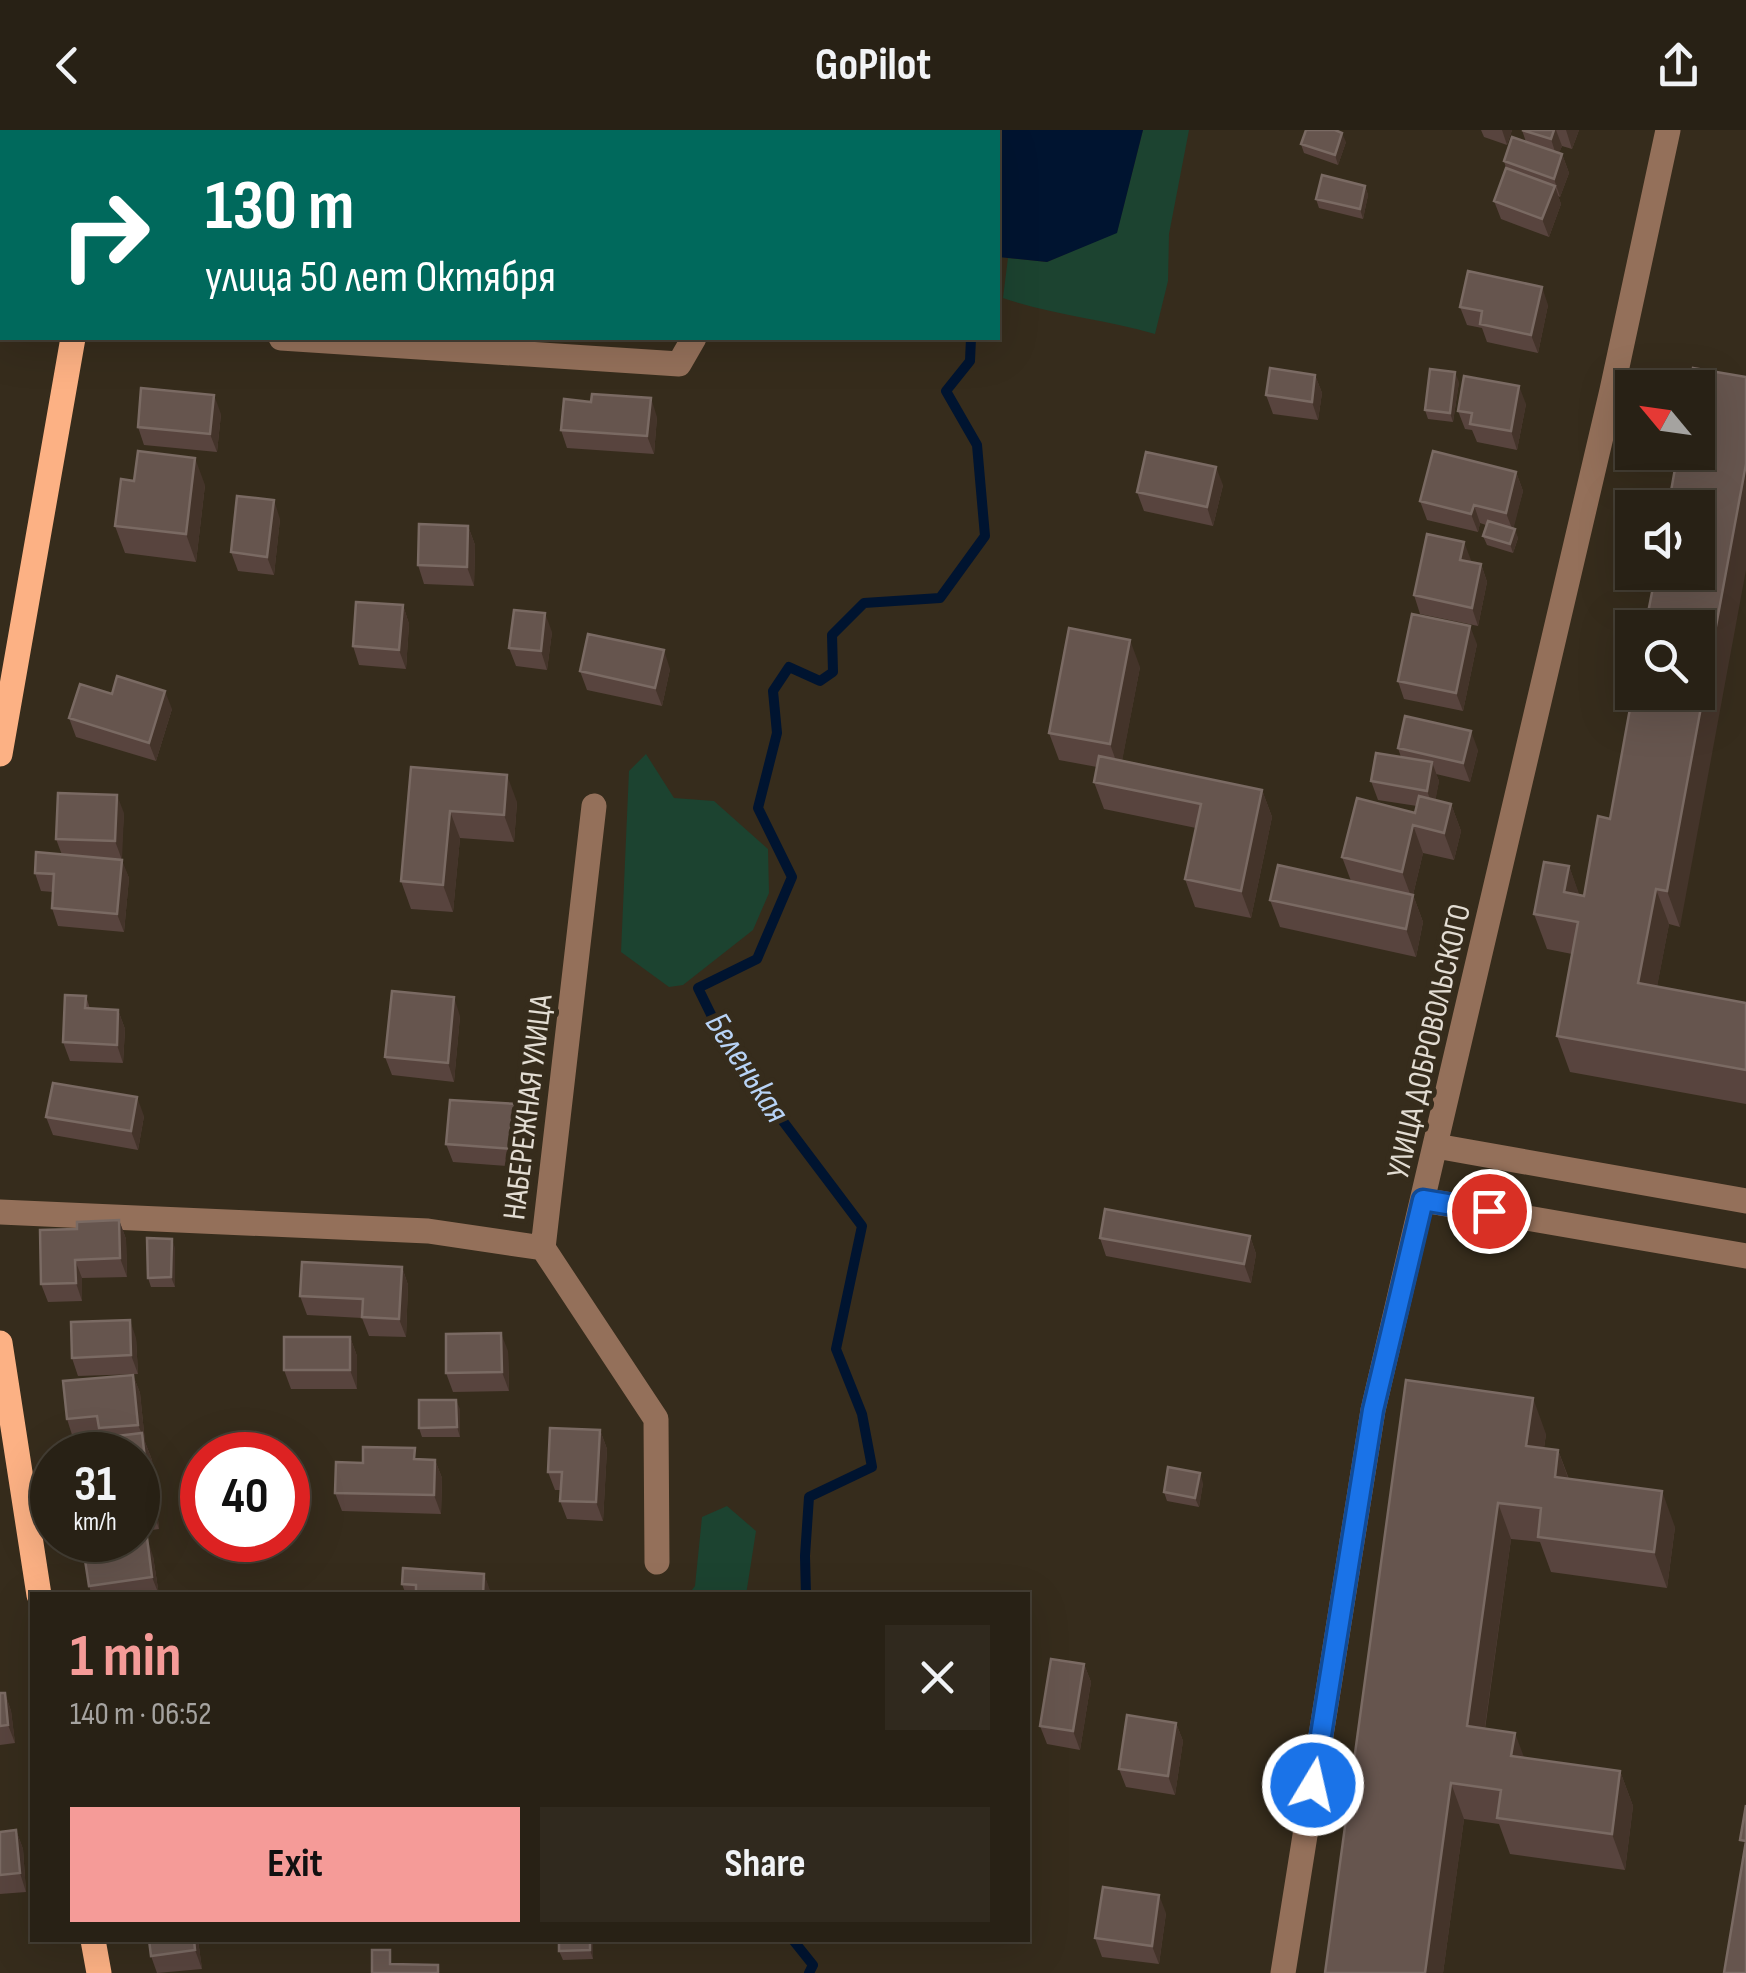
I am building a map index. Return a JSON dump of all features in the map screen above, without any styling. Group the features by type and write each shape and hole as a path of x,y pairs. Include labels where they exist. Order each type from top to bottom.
{"main road":[{"path":"0,754 74,340"},
{"path":"0,1343 40,1592"},
{"path":"94,1942 98,1973"}],"street":[{"name":"УЛИЦА ДОБРОВОЛЬСКОГО","path":"1283,1973 1373,1410 1630,317 1668,130"},
{"path":"311,340 679,364 693,340"},
{"name":"НАБЕРЕЖНАЯ УЛИЦА","path":"594,806 543,1248 656,1419 657,1562"},
{"path":"1436,1146 1746,1201"},
{"path":"1423,1200 1746,1256"},
{"path":"0,1212 428,1231 543,1248"}],"green space":[{"path":"1143,130 1189,130 1169,234 1168,281 1155,334 1003,298 1008,258 1047,262 1117,232"},
{"path":"646,754 674,798 714,801 768,849 769,893 753,930 683,985 669,987 621,952 629,771"},
{"path":"727,1506 756,1531 746,1592 690,1592 695,1586 702,1517"}],"water":[{"path":"1000,130 1143,130 1117,233 1047,262 1000,257"}],"building":[{"path":"1306,130 1342,133 1335,155 1301,144"},
{"path":"1522,130 1554,130 1551,139"},
{"path":"1512,137 1562,154 1554,179 1504,161"},
{"path":"1506,168 1555,186 1542,219 1494,201"},
{"path":"1322,175 1365,186 1360,209 1316,199"},
{"path":"1468,271 1542,287 1531,335 1480,324 1482,311 1460,307"},
{"path":"1270,368 1315,375 1312,402 1266,395"},
{"path":"1430,369 1455,372 1450,413 1425,410"},
{"path":"1715,372 1746,377 1746,464 1715,632 1715,610 1649,610 1652,590 1715,590 1715,490 1671,490 1675,470 1715,470"},
{"path":"1464,376 1519,386 1511,431 1470,424 1472,413 1458,411"},
{"path":"141,388 214,395 210,434 138,427"},
{"path":"592,394 651,398 647,436 561,430 564,399 591,402"},
{"path":"138,451 195,458 186,534 115,526 121,479 134,481"},
{"path":"1433,451 1516,472 1506,513 1474,505 1471,514 1420,501"},
{"path":"1146,452 1216,467 1207,507 1137,492"},
{"path":"237,496 274,500 267,557 231,552"},
{"path":"1488,521 1515,529 1510,544 1483,536"},
{"path":"419,524 468,526 467,567 418,565"},
{"path":"1427,534 1464,542 1460,560 1481,564 1472,608 1414,595"},
{"path":"356,602 403,605 399,650 353,646"},
{"path":"514,610 545,613 541,651 509,648"},
{"path":"1412,614 1470,626 1456,693 1398,681"},
{"path":"1069,628 1130,640 1110,744 1049,733"},
{"path":"588,634 664,650 655,688 580,671"},
{"path":"117,676 165,691 149,743 69,718 80,684 112,694"},
{"path":"1630,710 1700,710 1667,891 1656,889 1638,983 1746,1003 1746,1070 1557,1036 1578,922 1534,914 1544,862 1569,866 1564,892 1584,896 1598,816 1610,819"},
{"path":"1405,716 1471,731 1463,763 1398,748"},
{"path":"1376,753 1432,762 1427,791 1371,781"},
{"path":"1099,756 1262,790 1241,891 1185,879 1201,804 1094,782"},
{"path":"411,767 507,775 504,815 450,811 443,885 401,881"},
{"path":"58,793 117,795 115,841 56,839"},
{"path":"1419,796 1451,804 1444,833 1413,825 1402,872 1342,857 1357,798 1415,813"},
{"path":"36,852 122,860 117,914 52,908 54,874 35,873"},
{"path":"1278,865 1413,895 1406,929 1270,900"},
{"path":"392,991 454,997 448,1063 385,1057"},
{"path":"65,995 86,996 85,1008 118,1010 117,1045 63,1042"},
{"path":"53,1083 137,1097 131,1131 46,1117"},
{"path":"450,1100 518,1104 515,1149 446,1144"},
{"path":"1105,1209 1250,1236 1244,1264 1100,1238"},
{"path":"119,1220 120,1258 75,1260 76,1283 41,1284 40,1230 77,1229 77,1222"},
{"path":"147,1238 172,1239 171,1277 148,1278"},
{"path":"302,1262 402,1267 399,1319 362,1317 363,1299 300,1296"},
{"path":"130,1320 131,1355 72,1358 71,1322"},
{"path":"501,1333 502,1372 446,1373 446,1334"},
{"path":"284,1337 350,1337 350,1370 284,1370"},
{"path":"133,1375 138,1425 99,1428 97,1416 67,1419 63,1381"},
{"path":"1406,1380 1533,1398 1526,1446 1558,1450 1555,1477 1662,1491 1654,1552 1538,1537 1541,1508 1498,1503 1467,1726 1515,1733 1511,1756 1620,1771 1612,1834 1497,1818 1501,1790 1451,1783 1425,1973 1325,1973"},
{"path":"419,1400 456,1400 457,1427 419,1428"},
{"path":"550,1428 600,1430 596,1502 560,1501 562,1472 548,1472"},
{"path":"363,1447 415,1448 414,1459 435,1460 434,1495 335,1493 336,1462 363,1463"},
{"path":"1168,1467 1200,1473 1195,1498 1164,1492"},
{"path":"85,1562 150,1562 152,1577 89,1586"},
{"path":"403,1568 484,1574 483,1592 416,1592 416,1585 402,1584"},
{"path":"1051,1659 1084,1664 1073,1731 1040,1726"},
{"path":"0,1693 5,1693 8,1725 0,1726"},
{"path":"1127,1715 1176,1723 1168,1776 1119,1769"},
{"path":"1746,1805 1746,1841 1740,1840"},
{"path":"16,1830 20,1873 0,1875 0,1832"},
{"path":"1746,1841 1746,1973 1724,1973"},
{"path":"1103,1887 1159,1895 1152,1946 1095,1938"},
{"path":"149,1942 194,1942 195,1950 151,1956"},
{"path":"559,1942 590,1942 590,1950 559,1951"},
{"path":"372,1950 390,1950 390,1964 438,1965 438,1973 372,1973"}],"waterway":[{"name":"Беленькая","path":"806,1592 809,1497 872,1467 862,1414 836,1349 862,1226 727,1047 698,988 757,959 792,877 758,808 777,733 773,691 789,667 820,681 833,672 832,635 864,603 940,598 985,536 977,445 946,391 970,361 971,340"},
{"name":"Беленькая","path":"795,1942 813,1965 809,1973"}],"route":[{"path":"1313,1785 1373,1410 1423,1200 1489,1211"}]}
